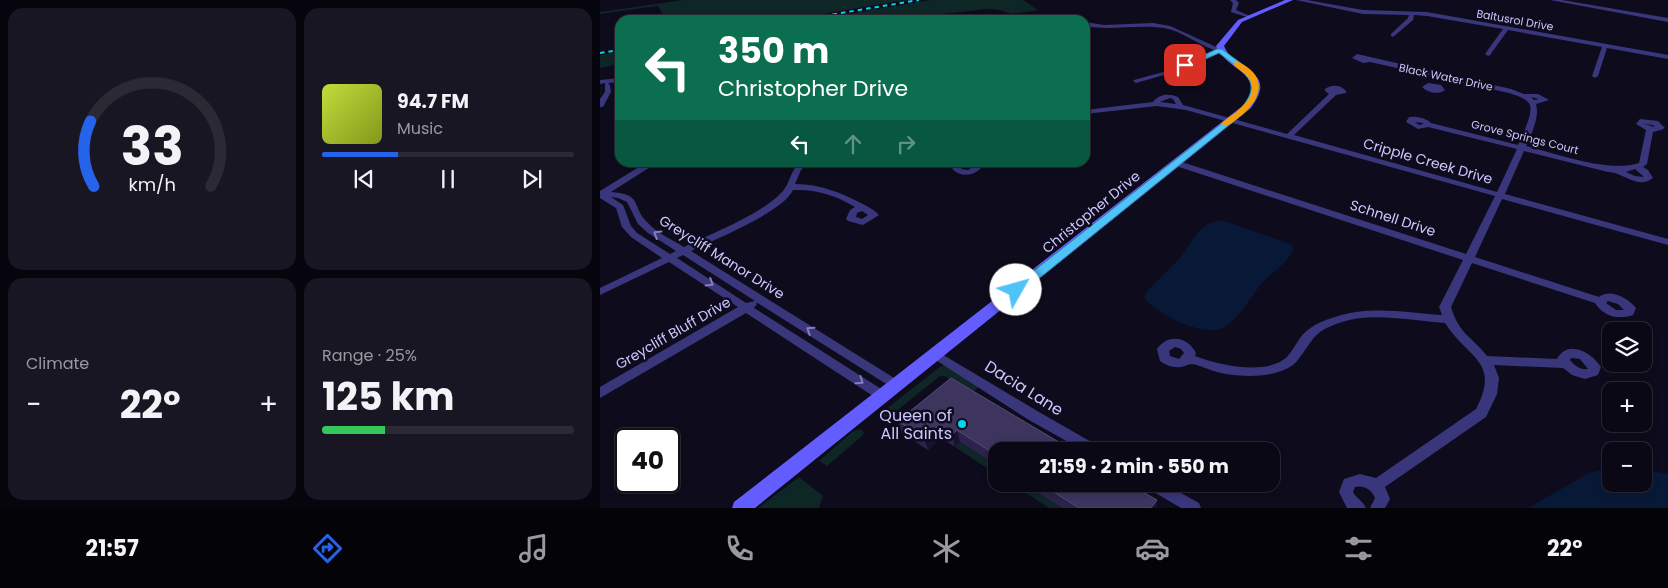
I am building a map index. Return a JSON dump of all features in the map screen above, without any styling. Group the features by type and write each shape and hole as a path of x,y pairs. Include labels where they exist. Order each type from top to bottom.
{"street":[{"path":"1233,0 1236,3 1233,11 1248,17"},
{"path":"1220,50 1221,44 1233,28 1248,17 1290,0"},
{"name":"Baltusrol Drive","path":"1299,0 1363,12 1412,13 1668,57"},
{"path":"1553,0 1668,22"},
{"path":"1393,35 1411,19 1412,13"},
{"path":"1090,25 1150,24 1166,26 1196,41 1220,50"},
{"path":"1488,54 1507,28"},
{"path":"1595,76 1605,46"},
{"path":"1136,81 1176,70 1220,50"},
{"name":"Christopher Drive","path":"741,508 1252,102 1256,94 1256,85 1248,72 1220,50"},
{"name":"Black Water Drive","path":"1370,60 1522,96 1532,103 1534,115 1446,307 1447,319"},
{"path":"1436,85 1444,76"},
{"path":"600,105 608,92 602,84 615,81"},
{"path":"1290,136 1333,94"},
{"name":"Cripple Creek Drive","path":"1090,111 1155,104 1180,106 1668,242"},
{"name":"Grove Springs Court","path":"1428,125 1616,169 1633,178 1643,180 1649,178 1645,172 1636,167 1616,169"},
{"path":"1636,167 1643,164 1650,129"},
{"name":"Schnell Drive","path":"1176,163 1600,301"},
{"path":"600,194 646,167"},
{"path":"600,292 769,209 791,187 799,167"},
{"path":"959,167 956,169 964,173 971,172 977,167"},
{"path":"791,187 821,188 852,202 860,208"},
{"name":"Greycliff Manor Drive","path":"600,194 620,195 631,200 642,222 651,231 896,384"},
{"name":"Greycliff Manor Drive","path":"600,194 620,208 627,227 634,235 748,307 881,395"},
{"name":"Greycliff Bluff Drive","path":"600,392 762,299"},
{"path":"1189,358 1222,370 1259,371 1280,366 1290,361 1312,332 1340,319 1353,316 1447,319 1452,328 1487,360 1493,382 1490,399 1481,413 1376,486"},
{"path":"822,356 836,347"},
{"name":"Dacia Lane","path":"935,354 1079,442"},
{"path":"841,368 855,358"},
{"path":"1487,360 1565,364"},
{"path":"1359,508 1348,499 1346,492 1347,485 1360,479 1376,486 1383,499 1377,508"},
{"path":"1166,492 1194,508"}],"green space":[{"path":"683,0 907,0 817,15 663,15 658,6 600,14 600,12"},
{"path":"931,0 1023,0 1038,10 1012,14 987,9 935,15 841,15"},
{"path":"615,53 615,65 600,68 600,55"},
{"path":"945,365 980,386 974,391 944,376 940,376 885,420 876,417 941,366"},
{"path":"860,429 864,432 863,435 827,466 819,461 852,432"},
{"path":"960,442 988,460 988,469 955,447"},
{"path":"799,477 823,496 819,508 758,508"},
{"path":"1024,492 1037,492 1062,508 1049,508"}],"water":[{"path":"1222,220 1290,244 1294,249 1285,262 1266,279 1243,310 1226,326 1207,330 1195,328 1170,318 1144,298 1147,291 1181,257 1198,232 1209,223"},
{"path":"1602,470 1602,492 1652,492 1652,471 1668,474 1668,508 1528,508 1589,473"}],"building":[{"name":"Queen of All Saints","path":"951,378 1059,442 988,442 988,450 957,430 952,435 938,426 924,438 898,421"},
{"path":"1054,492 1143,492 1157,500 1151,508 1079,508"}],"railway":[{"path":"829,15 919,0"},
{"path":"600,53 615,51"}],"slow traffic":[{"path":"1226,124 1248,106 1256,94 1256,85 1252,77 1236,64"}],"place":[{"name":"Queen of All Saints","path":"962,424"}],"route":[{"path":"1016,290 1252,102 1256,94 1256,85 1248,72 1220,50 1185,65"}]}
